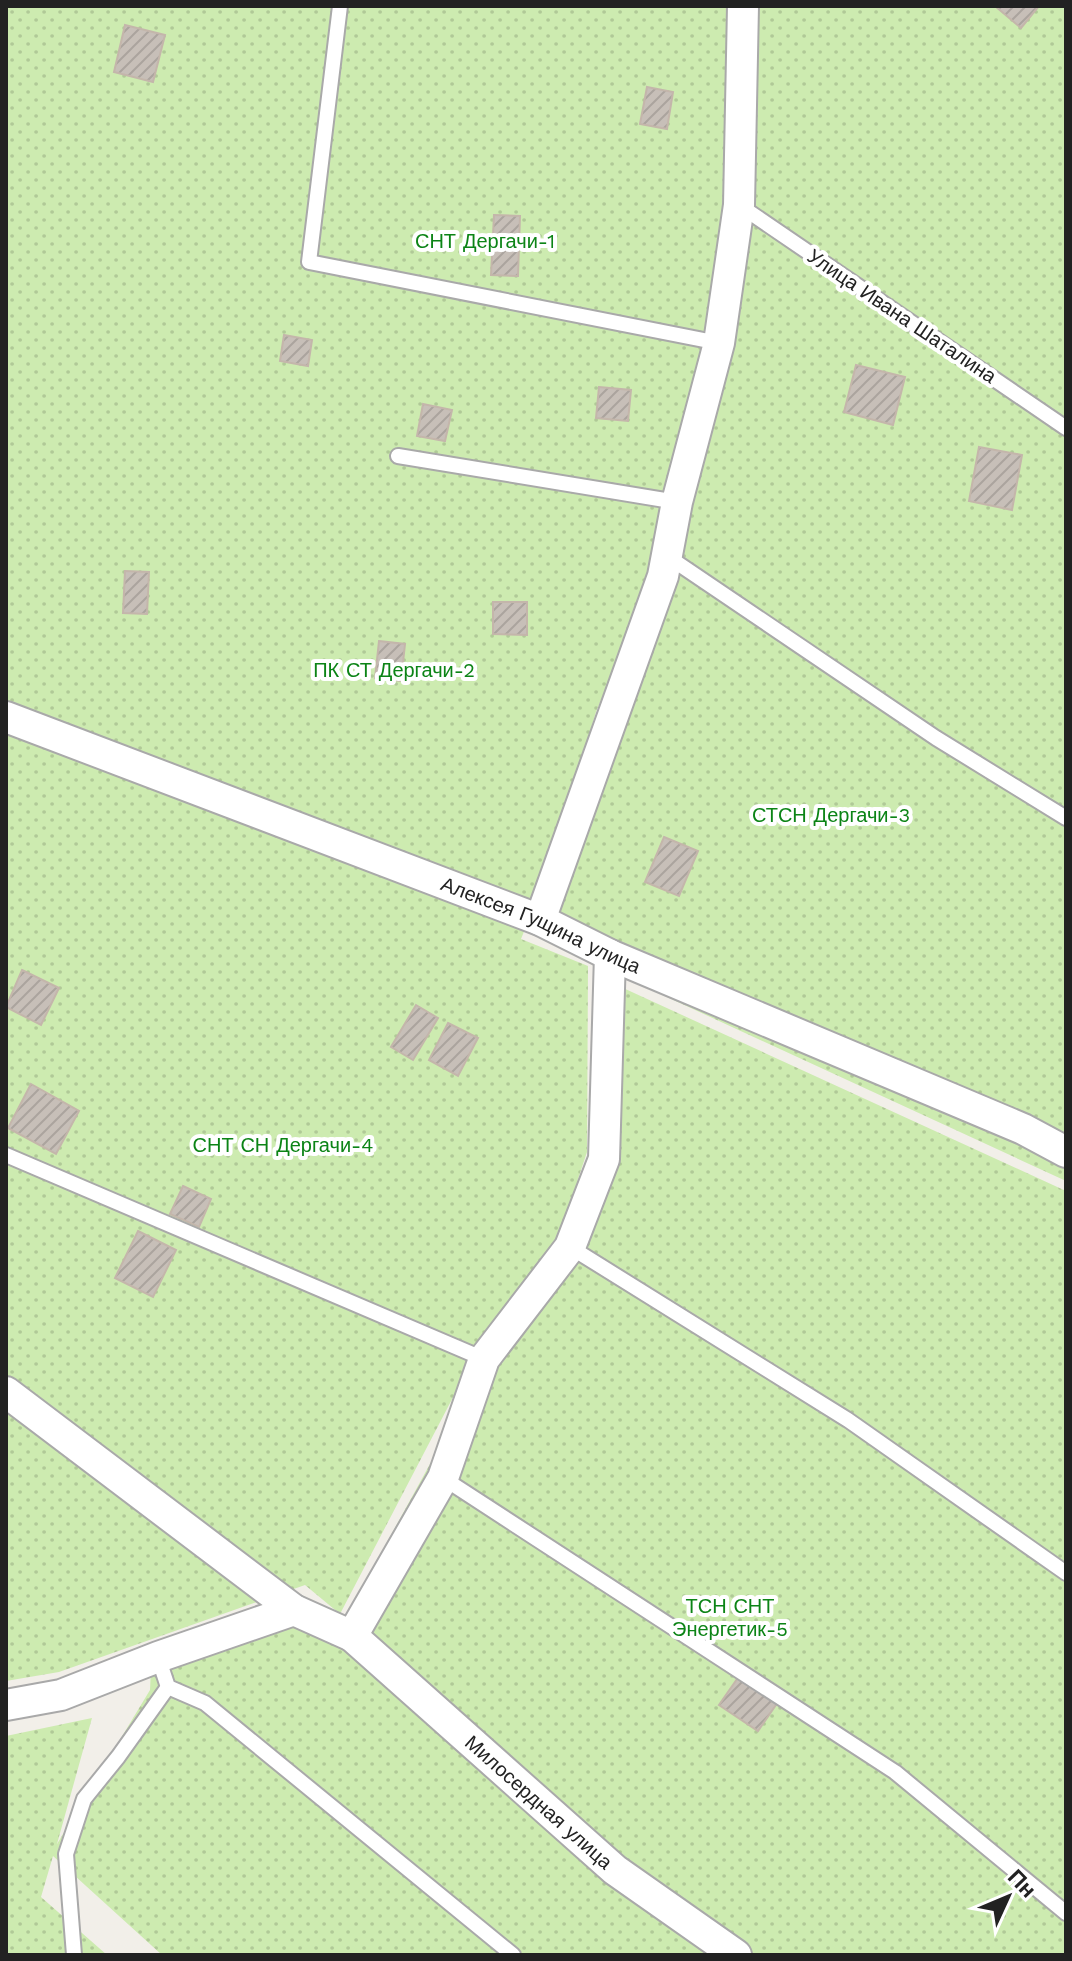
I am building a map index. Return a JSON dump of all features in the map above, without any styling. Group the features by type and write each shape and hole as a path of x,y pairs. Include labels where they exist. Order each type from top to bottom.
{"street":[{"path":"540,920 663,576 677,502 719,343 739,205 743,6"},
{"name":"Алексея Гущина улица","path":"6,717 540,920 610,955 1023,1129 1066,1152"},
{"path":"352,1636 443,1478 484,1359 570,1247 604,1159 610,955"},
{"name":"Милосердная улица","path":"6,1392 294,1610 352,1636 615,1870 736,1955"},
{"path":"6,1705 61,1695 158,1657 294,1610"}],"lane":[{"path":"340,6 309,262 719,343"},
{"name":"Улица Ивана Шаталина","path":"739,205 1066,428"},
{"path":"398,456 677,502"},
{"path":"667,556 936,738 1066,818"},
{"path":"6,1155 484,1359"},
{"path":"570,1247 848,1420 1066,1573"},
{"path":"443,1478 895,1772 1066,1913"},
{"path":"158,1657 168,1687 205,1703 513,1955"},
{"path":"74,1955 66,1854 84,1799 168,1687"}],"green space":[{"path":"6,6 734,6 729,194 710,326 652,576 596,712 544,882 521,939 588,966 587,1152 577,1182 594,1151 597,976 1066,1191 1066,1955 162,1955 53,1856 41,1897 107,1955 6,1955 6,1736 92,1718 57,1844 150,1690 152,1646 303,1596 345,1619 436,1453 461,1382 340,1614 305,1585 59,1672 6,1681"},
{"name":"СТСН Дергачи-3","path":"754,6 1066,6 1066,1181 539,938 677,549"}],"building":[{"path":"995,6 1039,6 1021,28"},
{"path":"125,25 165,35 153,82 114,72"},
{"path":"647,87 673,92 667,129 640,124"},
{"path":"494,215 520,216 518,276 491,275"},
{"path":"284,335 312,340 308,366 280,361"},
{"path":"856,365 905,377 893,425 844,412"},
{"path":"599,387 631,390 628,421 596,418"},
{"path":"423,404 452,410 445,441 417,436"},
{"path":"979,447 1022,455 1012,510 969,501"},
{"path":"125,571 149,572 147,614 123,613"},
{"path":"493,602 527,602 527,635 493,634"},
{"path":"379,641 405,644 401,681 375,678"},
{"path":"664,837 698,851 679,896 645,882"},
{"path":"22,970 59,988 41,1025 6,1007"},
{"path":"416,1005 438,1018 413,1060 391,1047"},
{"path":"448,1023 478,1038 458,1076 429,1060"},
{"path":"31,1084 79,1111 56,1154 8,1128"},
{"path":"183,1186 211,1199 199,1227 170,1214"},
{"path":"138,1231 176,1250 153,1297 115,1278"},
{"path":"742,1672 780,1699 758,1731 719,1705"}],"park label":[{"name":"СНТ Дергачи-1","path":"485,241"},
{"name":"ПК СТ Дергачи-2","path":"394,670"},
{"name":"СНТ СН Дергачи-4","path":"283,1145"},
{"name":"ТСН СНТ Энергетик-5","path":"730,1618"}]}
